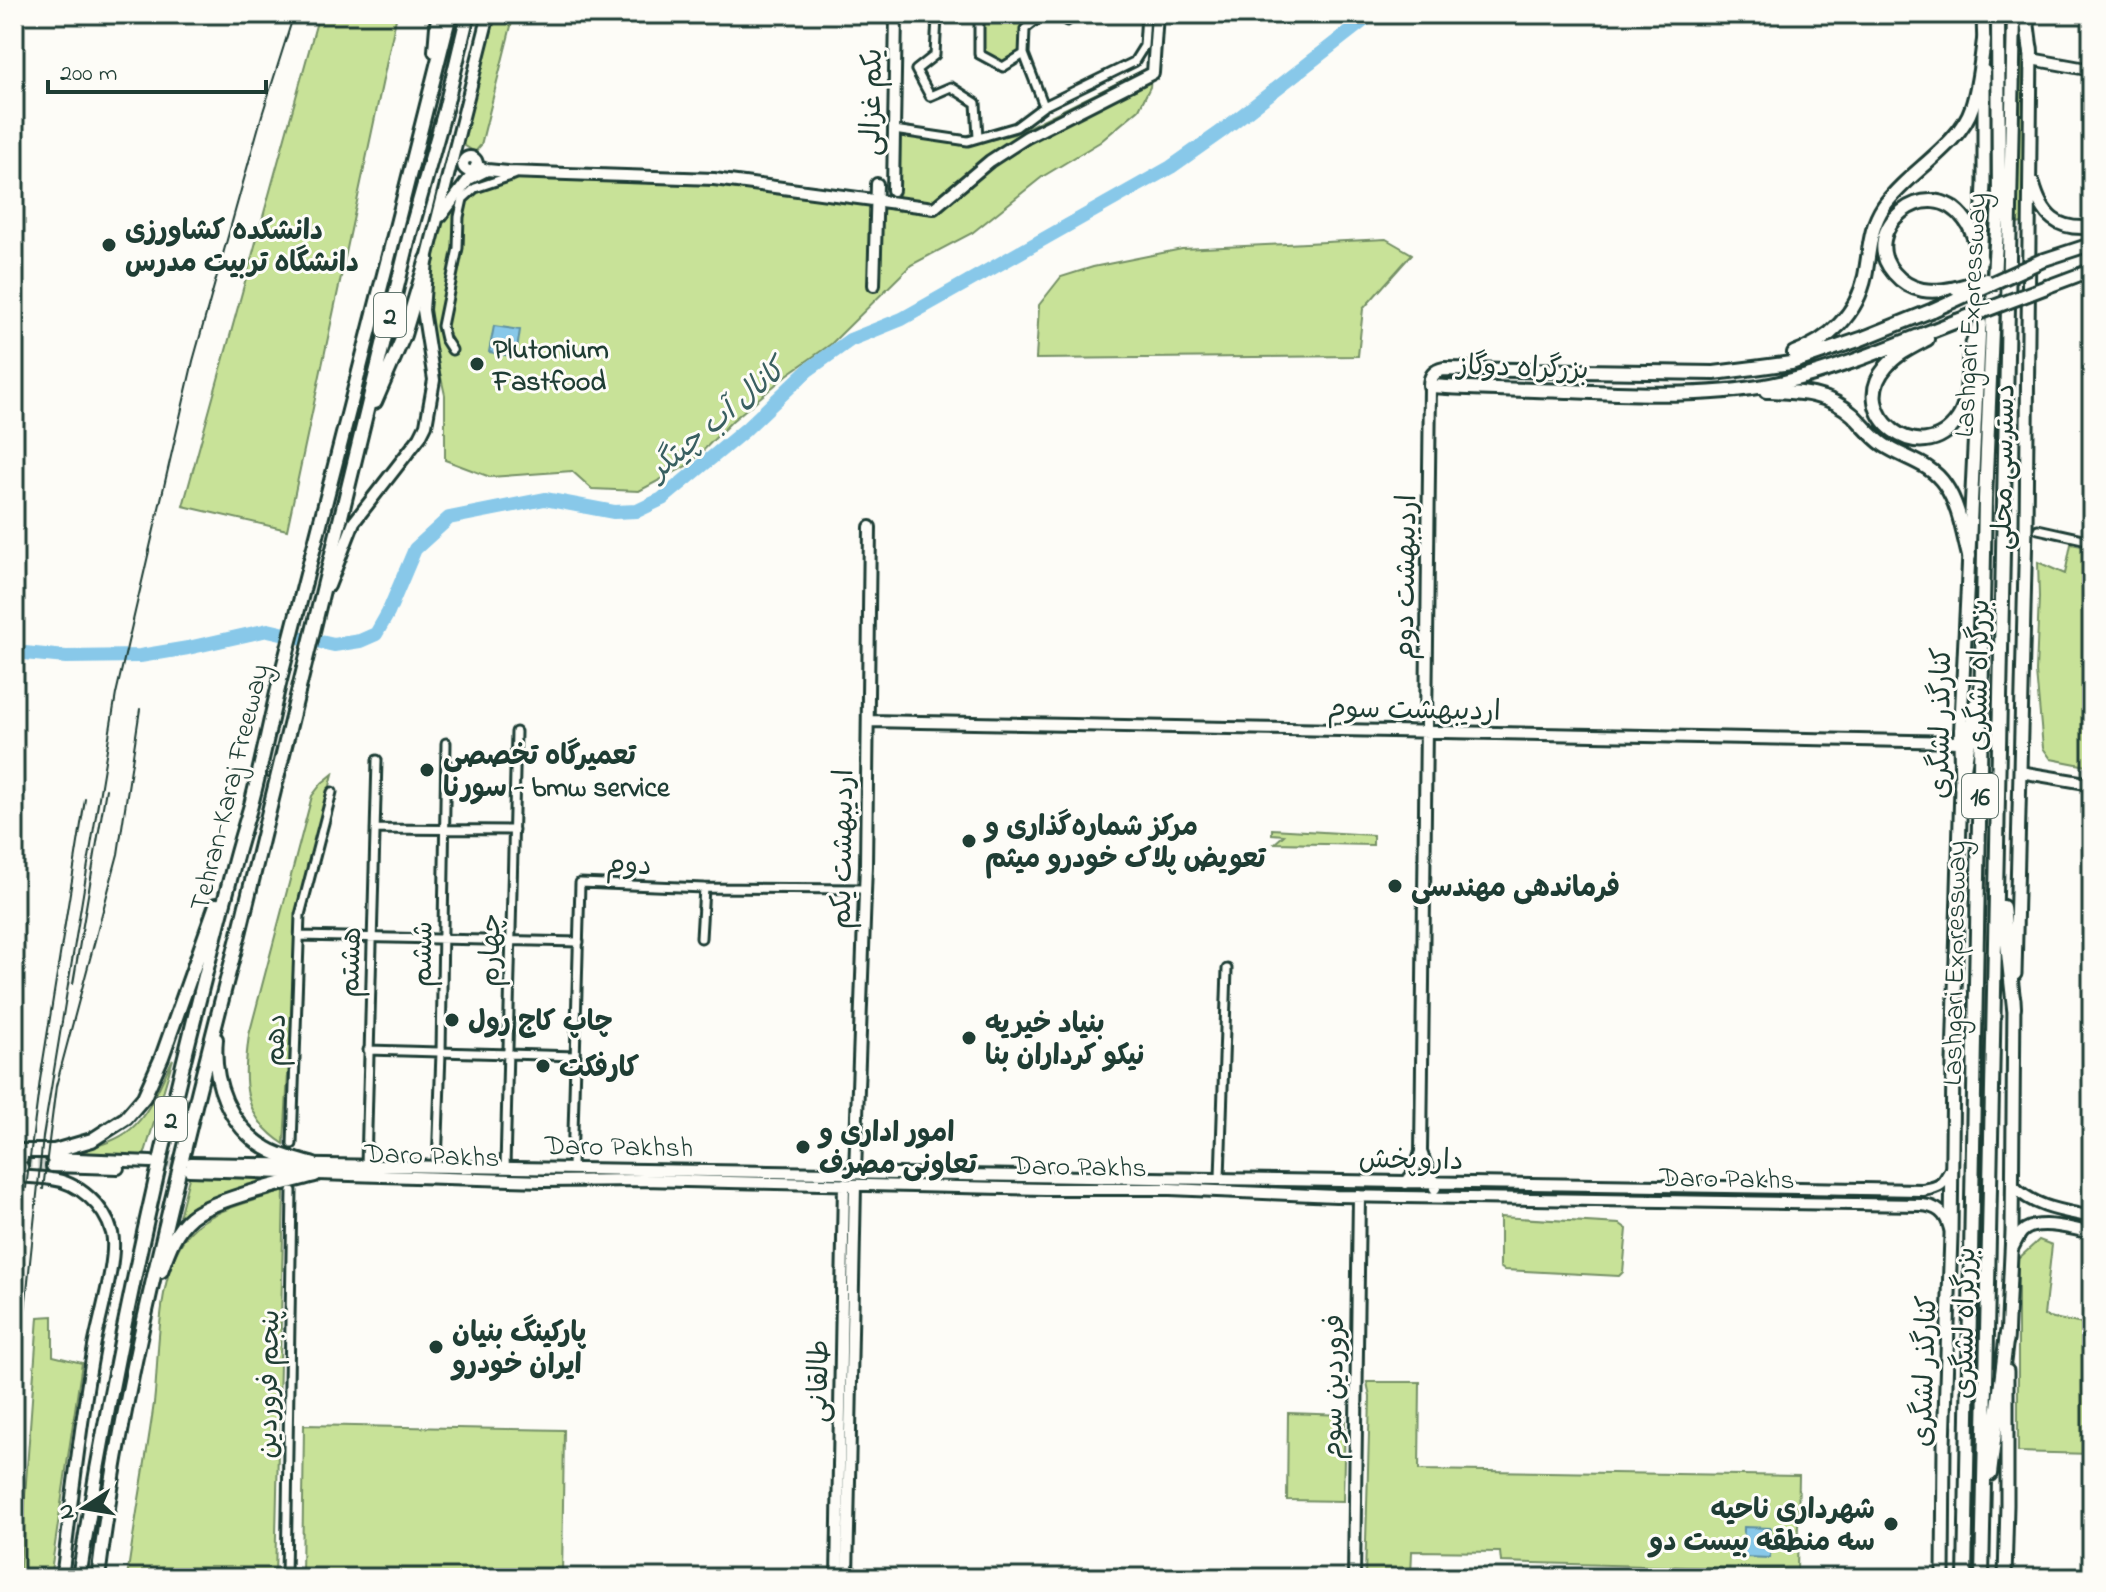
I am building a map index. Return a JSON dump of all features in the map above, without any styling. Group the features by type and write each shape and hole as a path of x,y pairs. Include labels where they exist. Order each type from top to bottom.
{"highway":[{"path":"435,72 438,14"},
{"name":"Tehran-Karaj Freeway","path":"79,1578 131,1292 200,998 450,14"},
{"name":"2","path":"98,1578 108,1498 145,1310 410,234 468,14"},
{"name":"Lashgari Expressway","path":"1965,1578 1985,499 1999,203 1998,14"},
{"name":"بزرگراه لشگری","path":"1982,1578 2014,14"},
{"path":"2029,14 2031,56"},
{"path":"1754,368 1807,349 1827,338 1845,320 1864,279 1872,228 1884,207 1904,183 1958,133 1972,108 1984,40"},
{"path":"1981,260 1966,220 1953,208 1937,200 1922,200 1905,209 1886,230 1884,247 1888,266 1901,282 1919,290 1956,288 2016,272"},
{"path":"362,435 404,335 427,259"},
{"name":"بزرگراه دوگاز","path":"2043,260 1933,310 1791,363 1714,373 1444,369 1433,374 1430,386 1639,393 1738,390 1784,382 1841,365 2049,286"},
{"path":"1957,321 1898,356 1884,369 1877,385 1876,403 1882,420 1894,434 1908,440 1935,438 1959,417 1965,399 1971,349 1980,324"},
{"path":"1738,390 1806,392 1830,400 1851,413 1886,447 1931,470 1944,482 1953,497 1969,556"},
{"path":"1961,786 1983,650"},
{"path":"1998,845 2014,1008"},
{"path":"17,1161 92,1140 126,1118 144,1097 234,864"},
{"path":"220,1004 217,1069 221,1091 231,1112 247,1132 267,1149 315,1170"},
{"path":"145,1310 169,1249 181,1227 191,1217 213,1205 315,1170"},
{"path":"1983,1521 1995,1446 2007,1333"}],"main road":[{"name":"کنارگذر لشگری","path":"1943,1578 1960,742 1984,184 1983,14"},
{"path":"2031,56 2029,166 2037,196 2052,220 2068,227 2092,227"},
{"name":"دسترسی محلی","path":"2014,1008 2025,543 2029,166"},
{"path":"2043,260 2092,244"},
{"path":"2049,286 2092,270"},
{"path":"2005,1578 2014,1008"}],"street":[{"path":"317,618 354,522 426,425 434,380 423,310 427,259 489,14"},
{"name":"یکم غزالی","path":"893,190 896,14"},
{"path":"933,14 937,17 935,55 916,70 930,96 951,87 976,103 978,138"},
{"path":"982,14 979,16 979,54 1003,67 1024,54"},
{"path":"1023,14 1034,20"},
{"path":"1044,14 1025,29 1024,54 1044,106"},
{"path":"1056,14 1067,21 1077,14"},
{"path":"894,130 958,140 978,138 1016,127 1044,106 1134,62 1144,46 1144,14"},
{"path":"437,220 469,179 482,168 714,179 934,208 990,161 1027,137 1153,73 1157,14"},
{"path":"2031,56 2092,70"},
{"path":"454,151 465,163"},
{"path":"449,171 465,163 469,157 474,158 482,168"},
{"path":"452,350 442,326 458,248 463,199 475,188 526,172"},
{"path":"874,285 877,184"},
{"name":"اردیبهشت دوم","path":"1406,1183 1421,1152 1430,386"},
{"name":"اردیبهشت یکم","path":"855,1172 865,889 870,527"},
{"path":"2038,529 2092,541"},
{"name":"اردیبهشت سوم","path":"868,721 1960,742"},
{"name":"چهارم","path":"505,1168 516,732"},
{"name":"ششم","path":"437,1166 446,743"},
{"name":"هشتم","path":"366,1165 377,760"},
{"path":"2020,772 2092,784"},
{"name":"دهم","path":"292,1144 300,915 332,792"},
{"path":"375,829 514,830"},
{"name":"دوم","path":"572,1168 580,883 865,889"},
{"path":"701,938 704,888"},
{"path":"299,936 579,942"},
{"path":"1220,1178 1227,969"},
{"path":"368,1050 576,1056"},
{"name":"اردیبهشت دوم","path":"1421,1152 1436,1183"},
{"path":"52,1162 151,1165"},
{"name":"Daro Pakhsh","path":"315,1170 366,1165 572,1168 642,1175 855,1172"},
{"path":"1951,1235 1943,1213 1921,1205 1926,1195 1923,1190 1943,1184 1953,1165"},
{"name":"Daro Pakhs","path":"190,1167 543,1181 642,1175 1046,1189 1921,1205"},
{"path":"543,1181 550,1175 547,1169"},
{"name":"داروپخش","path":"855,1172 1923,1190"},
{"path":"14,1176 54,1179 69,1184 89,1197 103,1212 112,1233 113,1255 94,1349 62,1578"},
{"path":"1433,1197 1436,1183"},
{"path":"847,1578 850,1184"},
{"name":"طالقانی","path":"837,1578 850,1184"},
{"path":"2013,1186 2035,1203 2092,1217"},
{"name":"پنجم فروردین","path":"286,1578 292,1191"},
{"name":"فروردین سوم","path":"1354,1578 1359,1196"},
{"path":"2012,1249 2022,1231 2034,1226 2052,1225 2092,1233"}],"green space":[{"path":"319,14 397,14 287,530 183,506"},
{"path":"493,14 514,14 481,145 475,152 461,141"},
{"path":"990,14 1017,14 1027,20 1021,28 1020,51 1001,62 982,51 983,18"},
{"path":"2018,14 2022,14 2026,118 2023,223 2016,224"},
{"path":"1152,66 1150,87 1139,109 1100,142 1042,177 972,233 911,265 831,344 787,375 732,421 690,464 639,491 592,489 572,471 490,477 445,460 445,395 429,324 433,255 438,234 465,185 485,174 641,180 796,193 899,211 900,133 964,146 1014,134"},
{"path":"1386,239 1412,254 1363,309 1358,356 1036,359 1039,305 1061,277 1093,267 1182,249"},
{"path":"2071,544 2092,548 2092,767 2051,759 2043,748 2036,672 2038,562 2065,574"},
{"path":"333,774 297,915 284,1144 270,1133 252,1109 246,1082 249,1035 312,796"},
{"path":"1272,829 1373,835 1373,845 1275,843 1284,835 1272,834"},
{"path":"173,1059 144,1156 67,1155 109,1142 131,1129 150,1105"},
{"path":"190,1174 276,1179 197,1208 178,1221"},
{"path":"284,1191 275,1578 127,1578 154,1403 161,1313 170,1268 190,1232 209,1217"},
{"path":"1500,1217 1620,1224 1627,1229 1623,1272 1619,1276 1504,1270 1500,1267"},
{"path":"2039,1240 2052,1245 2044,1316 2092,1326 2092,1454 2018,1452 2018,1259"},
{"path":"53,1316 53,1356 82,1363 50,1578 19,1578 38,1317"},
{"path":"1367,1382 1420,1382 1419,1470 1799,1476 1797,1570 1501,1562 1500,1552 1412,1551 1411,1578 1365,1578 1370,1397"},
{"path":"1288,1413 1345,1415 1343,1501 1287,1500"},
{"path":"304,1425 564,1430 562,1578 302,1578"}],"water":[{"path":"494,326 520,330 516,357 489,352"},
{"path":"1744,1527 1771,1528 1770,1558 1743,1557"}],"waterway":[{"name":"کانال آب چیتگر","path":"14,652 66,657 140,656 268,630 334,645 360,641 376,634 415,549 449,518 545,499 614,512 637,511 662,499 745,430 808,370 850,340 902,319 1171,167 1372,14"}],"tunnel":[{"path":"22,1158 52,1158"},
{"path":"153,1162 189,1163"},
{"path":"22,1167 52,1166"}],"tram line":[{"path":"43,1189 56,1086 118,854 140,709"},
{"path":"73,984 106,789"},
{"path":"26,1188 85,799"}],"railway":[{"path":"14,1416 43,1137 116,694 193,361 262,115 294,14"}],"place":[{"name":"دانشکده کشاورزی دانشگاه تربیت مدرس","path":"109,245"},
{"name":"Plutonium Fastfood","path":"477,364"},
{"name":"تعمیرگاه تخصصی سورنا - bmw service","path":"427,770"},
{"name":"مرکز شماره‌گذاری و تعویض پلاک خودرو میثم","path":"969,841"},
{"name":"فرماندهی مهندسی","path":"1395,886"},
{"name":"چاپ کاج رول","path":"452,1020"},
{"name":"بنیاد خیریه نیکو کرداران بنا","path":"969,1038"},
{"name":"کارفکت","path":"543,1066"},
{"name":"امور اداری و تعاونی مصرف","path":"803,1147"},
{"name":"پارکینگ بنیان ایران خودرو","path":"436,1347"},
{"name":"شهرداری ناحیه سه منطقه بیست دو","path":"1891,1524"}]}
